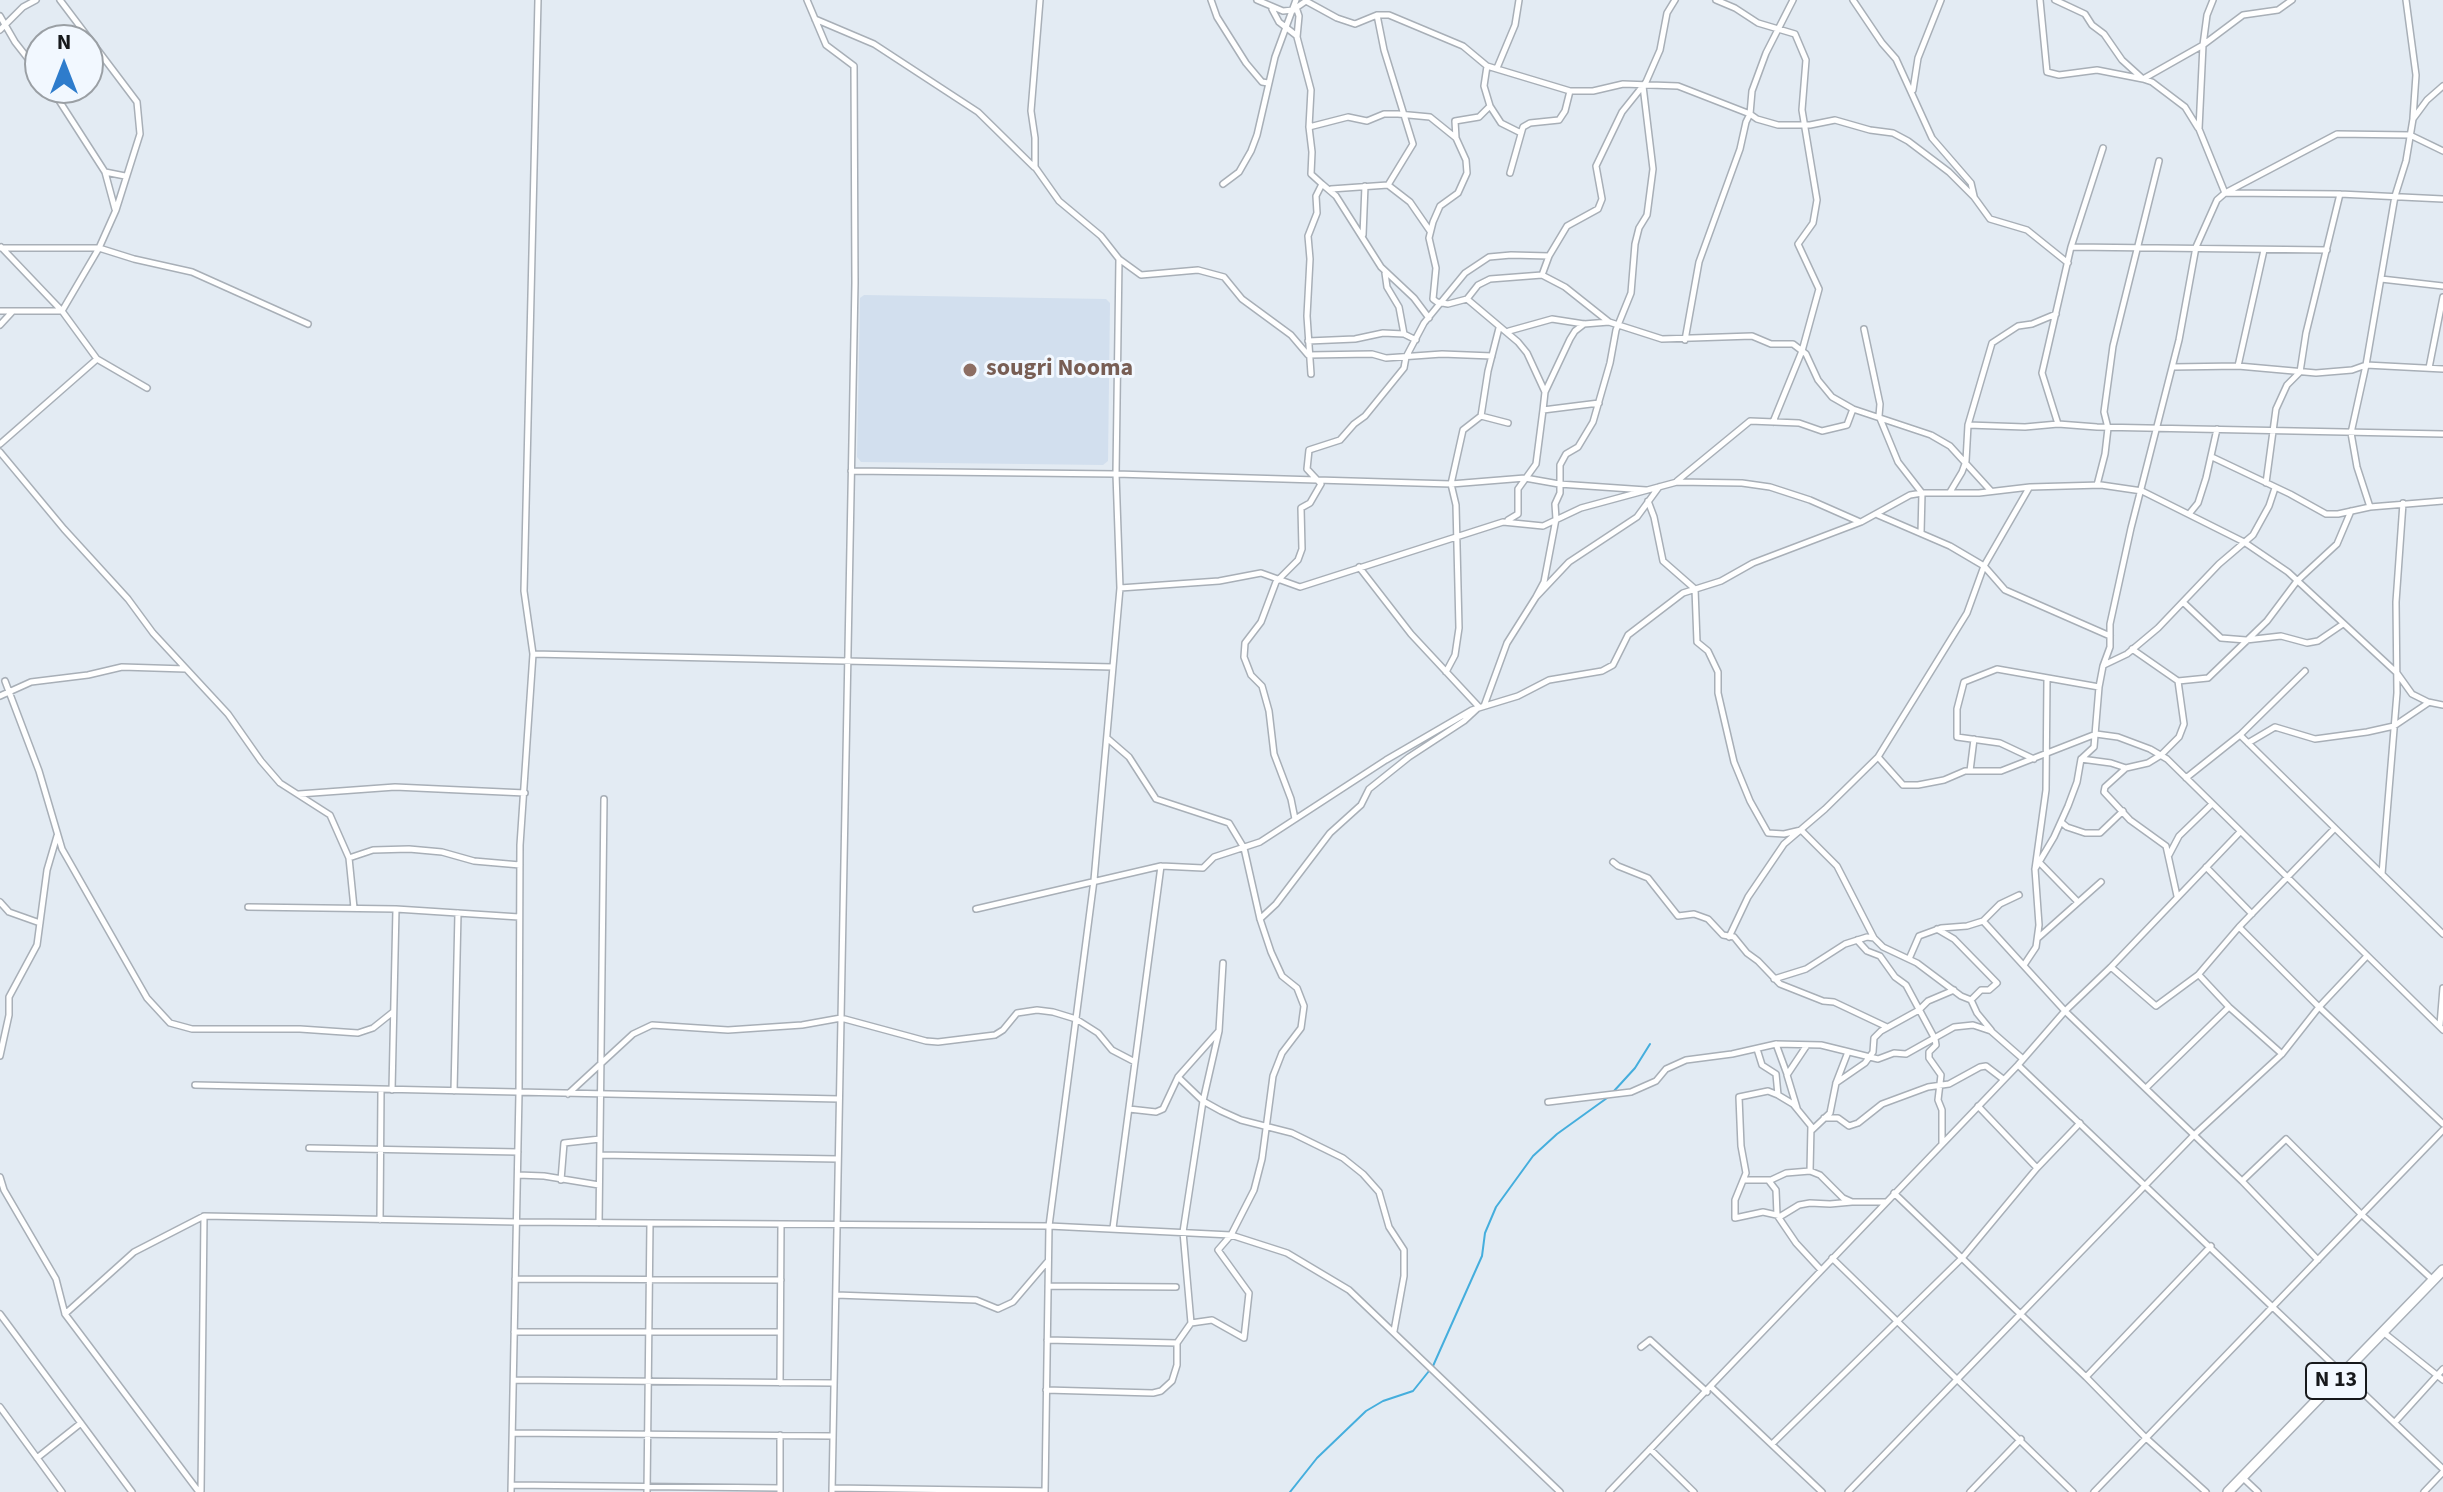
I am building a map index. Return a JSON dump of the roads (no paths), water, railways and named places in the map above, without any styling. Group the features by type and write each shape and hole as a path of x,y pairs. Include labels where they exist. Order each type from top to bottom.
{"main road":[{"name":"N 13","path":"2228,1492 2443,1270"}],"street":[{"path":"0,30 23,7 36,0"},
{"path":"60,0 137,102 140,134 116,210 99,248 62,311"},
{"path":"538,0 524,591 533,654 520,865 512,1488 780,1490 780,1435"},
{"path":"807,0 826,45 854,66 855,283 832,1490 1045,1492 1049,1226 1094,880 1120,588 1116,474 1119,259"},
{"path":"1035,167 1031,111 1040,0"},
{"path":"1211,0 1217,17 1246,63 1262,82 1268,83"},
{"path":"1257,0 1283,11 1297,10 1299,16 1297,37 1311,90 1311,174 1331,189 1385,271 1414,298 1429,318"},
{"path":"1223,184 1239,172 1251,151 1268,83 1296,0"},
{"path":"1497,68 1515,25 1519,0"},
{"path":"1542,275 1567,226 1598,209 1602,199 1596,166 1622,112 1643,86 1660,50 1664,22 1675,0"},
{"path":"1716,0 1758,23 1795,34 1806,60 1802,110 1817,200 1813,223 1798,244 1819,289 1802,351 1773,422"},
{"path":"1685,340 1699,262 1729,186 1750,114 1752,91 1766,53 1793,0"},
{"path":"1853,0 1896,59 1932,138 1971,183 1974,197"},
{"path":"1913,92 1918,58 1941,0"},
{"path":"2040,0 2047,72 2059,75 2097,70 2152,82 2185,107 2199,129 2225,193"},
{"path":"2055,0 2085,14 2122,60 2143,79"},
{"path":"2199,129 2203,45 2207,15 2213,0"},
{"path":"2143,79 2203,45 2243,15 2278,10 2292,0"},
{"path":"2370,507 2357,467 2351,433 2395,196 2406,161 2413,119 2416,75 2406,0"},
{"path":"1293,10 1306,1 1355,24 1377,15 1389,15 1463,46 1487,66 1570,91 1593,91 1623,84 1684,87 1778,125 1835,120 1901,136 1949,172 1974,197 1990,219 2027,230 2068,263"},
{"path":"1268,6 1297,37"},
{"path":"1377,15 1384,50 1413,144 1388,185"},
{"path":"0,16 24,54"},
{"path":"815,19 874,44 978,112 1035,167 1059,201 1101,236 1119,259 1141,275 1198,270 1224,277 1242,299 1291,335 1308,355"},
{"path":"1487,66 1484,86 1490,106 1501,123 1521,133"},
{"path":"1260,919 1276,904 1330,833 1361,805 1375,784 1481,707 1507,643 1544,582 1556,519 1560,465 1566,454 1578,447 1593,422 1617,326 1631,293 1639,228 1647,215 1653,177 1643,86"},
{"path":"2413,119 2427,100 2443,86"},
{"path":"1510,173 1523,127 1530,123 1554,122 1562,117 1570,91"},
{"path":"61,104 105,172 116,210"},
{"path":"1490,106 1479,117 1455,121 1456,138 1466,160 1466,179 1458,193 1440,206 1431,233 1430,248 1436,268 1433,299 1441,303 1467,299 1478,285 1490,279 1542,275 1565,287 1609,322 1662,339 1752,336 1771,344 1793,344 1802,351 1818,380 1832,397 1853,409 1931,435 1950,446 1991,491"},
{"path":"1309,127 1348,117 1367,121 1384,114 1405,115 1430,117 1456,138"},
{"path":"2035,869 2061,822 2077,782 2081,759 2094,747 2099,687 2110,647 2110,624 2155,429 2164,407 2196,247 2217,200 2337,134 2410,135 2443,151"},
{"path":"2058,424 2042,373 2071,247 2103,148"},
{"path":"2097,485 2108,428 2104,412 2105,387 2159,161"},
{"path":"105,172 125,176"},
{"path":"1311,374 1307,316 1308,236 1317,213 1316,198 1322,184"},
{"path":"1331,189 1388,185 1416,210 1431,233"},
{"path":"1363,236 1365,186"},
{"path":"2225,193 2443,199"},
{"path":"2266,483 2276,409 2287,385 2300,372 2306,333 2340,194"},
{"path":"0,247 99,248 192,272 308,324"},
{"path":"0,247 62,311 97,359 147,388"},
{"path":"2071,247 2327,250"},
{"path":"2238,366 2264,250"},
{"path":"1295,819 1274,754 1262,686 1251,675 1244,657 1245,643 1261,622 1277,579 1298,560 1303,543 1301,508 1315,495 1321,484 1307,469 1309,450 1340,440 1365,416 1404,368 1406,357 1424,323 1457,280 1489,257 1549,256"},
{"path":"1385,271 1387,287 1399,307 1404,334"},
{"path":"2381,279 2443,286"},
{"path":"2429,368 2443,297"},
{"path":"1467,299 1499,328 1508,332 1527,353 1545,392"},
{"path":"0,311 62,311"},
{"path":"0,325 13,311"},
{"path":"1949,493 1966,461 1968,425 1992,343 2018,326 2056,314"},
{"path":"1508,332 1552,319 1584,324 1609,322"},
{"path":"1120,588 1219,581 1261,573 1300,587 1393,559 1503,522 1518,514 1518,489 1536,464 1539,454 1545,392 1570,339 1584,324"},
{"path":"1446,672 1455,655 1459,628 1456,505 1451,484 1463,430 1481,416 1499,328"},
{"path":"1864,329 1877,385 1879,416 1898,462 1922,493 1921,533"},
{"path":"1308,341 1355,339 1383,333 1404,334 1416,340"},
{"path":"1308,355 1372,354 1386,358 1442,354 1492,356"},
{"path":"0,444 97,359"},
{"path":"2173,367 2238,366 2300,372 2352,370 2366,365 2443,369"},
{"path":"1543,410 1599,403"},
{"path":"1677,482 1750,421 1799,423 1822,431 1847,425 1853,409"},
{"path":"1481,416 1508,423"},
{"path":"1968,425 2025,427 2058,424 2108,428 2443,434"},
{"path":"2189,514 2198,503 2217,429"},
{"path":"0,452 128,599 153,633 228,714 280,783 330,815 349,858 354,908"},
{"path":"2212,457 2326,514 2403,503 2443,501"},
{"path":"851,471 1116,474 1451,484 1525,478 1559,484 1646,490"},
{"path":"1503,522 1543,526 1581,508 1677,482 1742,483 1770,487 1861,522"},
{"path":"976,909 1161,866 1203,868 1214,857 1260,842 1386,760 1481,707 1518,696 1549,680 1602,671 1613,665 1628,635 1672,601 1695,589 1878,515 1910,495 1922,493 2097,485 2117,485 2142,491 2244,542 2297,581 2397,673 2412,694 2443,705"},
{"path":"1536,597 1569,562 1637,517 1659,486"},
{"path":"1729,937 1748,897 1784,844 1878,757 1967,613 1984,566 2030,487"},
{"path":"2103,666 2132,649 2253,535 2275,488"},
{"path":"1648,501 1663,561 1695,589 1697,642 1708,651 1718,672 1718,693 1734,762 1750,801 1768,833 1784,834 1801,830"},
{"path":"2382,874 2397,673 2396,602 2403,503"},
{"path":"2132,649 2178,681 2208,678 2267,621 2297,581 2337,544 2351,511"},
{"path":"1878,515 1921,533 1984,566 2005,590 2110,636"},
{"path":"1359,567 1411,634 1481,707"},
{"path":"2184,603 2221,638 2246,640 2281,636 2307,643 2318,641 2343,624"},
{"path":"533,654 1113,667"},
{"path":"0,696 31,682 122,667 187,670"},
{"path":"2035,759 2015,748 1957,737 1957,709 1964,682 1997,669 2099,687"},
{"path":"2186,778 2240,735 2305,671"},
{"path":"2024,965 2036,947 2039,925 2035,869 2046,790 2047,679"},
{"path":"5,681 39,771 57,835 79,882 147,998 170,1023 192,1029 300,1029 358,1033 373,1028 393,1012"},
{"path":"2178,681 2184,724 2179,737 2148,763 2126,768 2105,787 2104,792 2166,846 2178,897"},
{"path":"2248,743 2275,727 2315,739 2394,726 2428,702"},
{"path":"1878,757 1903,785 1944,780 1970,771 2001,771 2096,734 2133,741 2161,755 2186,778 2441,1028"},
{"path":"2240,735 2443,934"},
{"path":"1107,738 1129,757 1156,799 1229,823 1244,848 1260,919 1282,976 1297,988 1304,1006 1301,1028 1282,1053 1273,1076 1262,1159 1254,1190 1231,1235 1218,1250 1249,1293 1244,1338 1212,1320 1191,1323"},
{"path":"1970,771 1974,739"},
{"path":"2081,759 2126,768"},
{"path":"298,794 395,787 525,793"},
{"path":"599,1223 604,799"},
{"path":"2169,855 2179,836 2212,804"},
{"path":"2061,822 2085,833 2100,833 2123,811"},
{"path":"2111,967 2156,1006 2198,975 2239,927 2335,828"},
{"path":"1801,830 1837,866 1874,938 1883,947 1909,959 1971,1000 1991,1031 2080,1123 2443,1471 2424,1492"},
{"path":"1609,1492 2020,1062 2065,1011 2240,832"},
{"path":"0,1056 9,1015 9,997 37,945 47,870 57,835"},
{"path":"349,858 373,850 409,849 442,852 474,861 520,865"},
{"path":"1613,862 1648,878 1678,916 1694,914 1708,919 1723,935 1734,937 1774,979 1887,1027"},
{"path":"2039,862 2078,902"},
{"path":"1113,1228 1161,866"},
{"path":"2206,867 2252,914"},
{"path":"2037,938 2101,882"},
{"path":"1909,959 1919,936 1937,929 1983,921 2000,904 2019,895"},
{"path":"0,902 9,912 41,924"},
{"path":"248,907 396,909 519,917"},
{"path":"392,1090 396,909"},
{"path":"454,1091 458,913"},
{"path":"1983,921 2065,1011 2242,1181 2318,1260"},
{"path":"2094,1492 2274,1308 2443,1127 2239,927"},
{"path":"1937,929 1954,939 1997,983 1989,990 1981,990 1971,1000"},
{"path":"1774,979 1806,969 1857,939 1874,938"},
{"path":"1857,939 1867,951 1880,956 1895,977 1906,985 1935,1039 1936,1045 1929,1052 1929,1058 1941,1075 1938,1100 1942,1110 1942,1144"},
{"path":"1848,1492 2194,1135 2282,1054 2319,1007 2366,957"},
{"path":"1046,1390 1153,1393 1161,1391 1172,1381 1177,1365 1177,1343 1191,1323 1183,1232 1203,1101 1219,1031 1223,963"},
{"path":"2198,975 2282,1054"},
{"path":"2441,1028 2443,988"},
{"path":"1836,1083 1870,1057 1874,1038 1887,1027 1919,1010 1928,1001 1954,990"},
{"path":"2146,1088 2229,1007"},
{"path":"568,1094 633,1034 652,1025 740,1030 841,1018 938,1042 995,1035 1017,1013 1037,1010 1076,1019 1098,1033 1112,1050 1135,1062"},
{"path":"1548,1102 1631,1092 1656,1081 1666,1069 1686,1060 1776,1044 1821,1045 1878,1059 1894,1053 1906,1054 1954,1027 1973,1025 1991,1031"},
{"path":"1129,1109 1156,1112 1163,1109 1178,1077 1219,1031"},
{"path":"1776,1044 1798,1109"},
{"path":"1787,1075 1807,1045"},
{"path":"1757,1049 1762,1065 1776,1074 1778,1095"},
{"path":"1811,1131 1830,1113 1836,1083 1848,1052"},
{"path":"1824,1118 1838,1118 1849,1126 1858,1123 1882,1104 1928,1087 1939,1087 1986,1066 2003,1079"},
{"path":"1178,1077 1203,1101 1241,1120 1292,1133 1343,1158 1379,1192 1389,1227 1404,1250 1404,1276 1394,1332"},
{"path":"195,1085 839,1099"},
{"path":"380,1220 381,1090"},
{"path":"1810,1171 1811,1131 1805,1116 1768,1091 1739,1097 1741,1146 1746,1173 1735,1200 1735,1218 1763,1212 1777,1215 1810,1203 1886,1202"},
{"path":"1978,1106 2037,1168"},
{"path":"1772,1444 1963,1257 2037,1168 2080,1123"},
{"path":"561,1180 564,1143 600,1139"},
{"path":"2242,1181 2286,1139 2433,1280"},
{"path":"309,1148 518,1152"},
{"path":"600,1155 838,1159"},
{"path":"1745,1180 1768,1180 1786,1173 1810,1171 1820,1175 1843,1198 1852,1202"},
{"path":"518,1175 599,1185"},
{"path":"0,1177 4,1190 56,1279 65,1314 200,1492"},
{"path":"1768,1180 1776,1190 1777,1215 1796,1243 1821,1270"},
{"path":"1894,1193 2146,1438 2206,1492"},
{"path":"65,1314 134,1252 204,1216 1049,1226 1231,1235 1268,1245 1311,1266 1349,1290 1560,1492"},
{"path":"200,1492 204,1216"},
{"path":"648,1489 650,1223"},
{"path":"780,1383 781,1224"},
{"path":"2086,1377 2211,1246"},
{"path":"1832,1258 2073,1492"},
{"path":"836,1295 976,1300 998,1309 1013,1302 1048,1261"},
{"path":"515,1279 781,1280"},
{"path":"1048,1286 1176,1287"},
{"path":"0,1314 132,1492"},
{"path":"2382,1331 2440,1377"},
{"path":"514,1332 780,1332"},
{"path":"1047,1340 1177,1343"},
{"path":"1641,1347 1650,1340 1772,1444 1822,1492"},
{"path":"2395,1422 2440,1377 2443,1369"},
{"path":"514,1380 834,1383"},
{"path":"0,1407 62,1492"},
{"path":"37,1458 81,1423"},
{"path":"513,1433 833,1436"},
{"path":"1970,1492 2021,1439"},
{"path":"1650,1449 1694,1492"},
{"path":"2242,1477 2258,1492"}],"waterway":[{"path":"1614,1091 1635,1068 1650,1044"},
{"path":"1433,1366 1482,1256 1485,1233 1496,1207 1533,1156 1557,1134 1607,1098"},
{"path":"1290,1492 1317,1458 1366,1411 1383,1401 1413,1391 1429,1371"}],"place":[{"name":"sougri Nooma","path":"970,370"}]}
